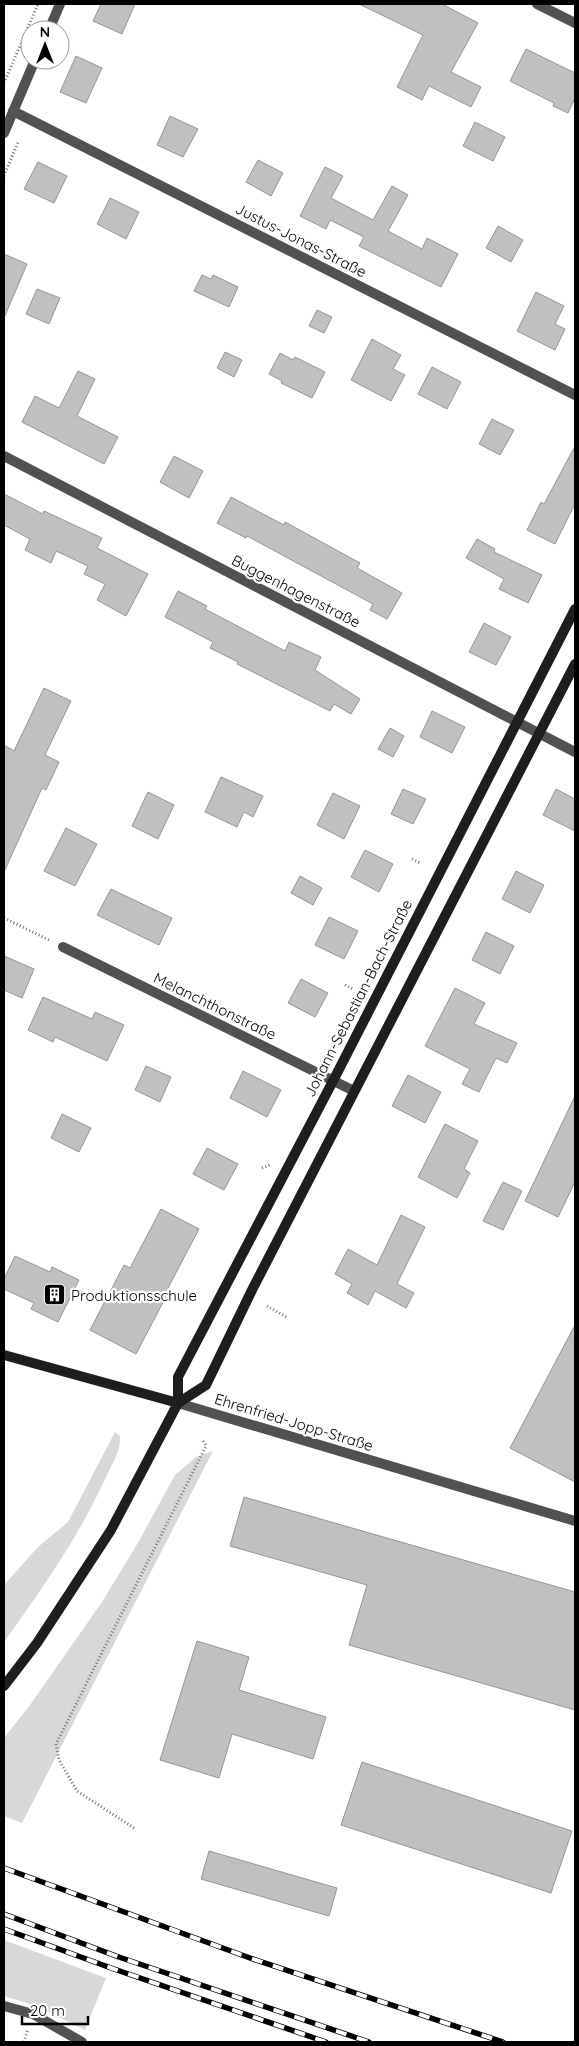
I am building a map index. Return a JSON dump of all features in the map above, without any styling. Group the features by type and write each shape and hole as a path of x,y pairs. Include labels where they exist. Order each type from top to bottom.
{"street":[{"path":"53,20 60,4"},
{"path":"537,4 575,24"},
{"path":"4,133 32,70"},
{"name":"Justus-Jonas-Straße","path":"13,112 575,395"},
{"name":"Buggenhagenstraße","path":"4,456 575,752"},
{"name":"Johann-Sebastian-Bach-Straße","path":"4,1686 37,1643 110,1530 178,1403 178,1377 333,1081 575,609"},
{"name":"Johann-Sebastian-Bach-Straße","path":"178,1403 206,1385 252,1290 575,664"},
{"name":"Melanchthonstraße","path":"63,947 354,1091"},
{"name":"Ehrenfried-Jopp-Straße","path":"4,1355 178,1403 575,1522"},
{"path":"4,2006 34,2014 82,2042"}],"path":[{"path":"4,83 38,4"},
{"path":"4,176 28,119"},
{"path":"412,859 420,863"},
{"path":"4,918 63,947"},
{"path":"345,985 354,990"},
{"path":"267,1306 288,1318"},
{"path":"134,1828 77,1791 59,1760 56,1744 206,1446 203,1440"}],"shaded area":[{"path":"115,1432 120,1436 118,1451 85,1519 60,1561 4,1642 4,1585 38,1547 68,1522"},
{"path":"213,1451 22,1823 4,1816 4,1738 30,1705 102,1602 139,1541 175,1475 196,1457"},
{"path":"4,1940 106,1978 85,2030 36,2006 4,1996"}],"building":[{"path":"101,4 135,4 122,34 93,21"},
{"path":"359,4 442,4 478,23 451,72 481,87 471,107 429,86 422,100 397,87 423,35"},
{"path":"526,49 575,73 575,98 568,113 553,106 554,103 510,81"},
{"path":"76,56 102,68 86,103 60,92"},
{"path":"170,116 198,129 183,157 157,145"},
{"path":"475,122 505,137 493,161 463,146"},
{"path":"258,160 283,173 271,196 246,182"},
{"path":"38,162 67,176 54,203 24,189"},
{"path":"325,167 343,176 331,198 373,220 392,186 408,195 388,231 422,249 427,238 458,254 441,287 359,246 364,237 330,220 326,229 300,216"},
{"path":"110,198 139,212 126,239 97,224"},
{"path":"498,226 523,240 511,262 486,248"},
{"path":"4,254 27,264 4,318"},
{"path":"202,275 211,279 213,275 238,287 229,307 194,291"},
{"path":"37,289 60,298 49,324 26,314"},
{"path":"536,292 564,306 555,324 565,329 555,350 517,331"},
{"path":"317,310 332,317 324,333 309,326"},
{"path":"372,339 401,355 393,369 405,375 391,401 351,380"},
{"path":"225,352 242,360 234,377 217,368"},
{"path":"280,353 293,360 295,357 325,372 312,398 281,383 282,381 269,374"},
{"path":"432,367 461,382 447,409 418,394"},
{"path":"78,371 95,379 77,416 118,437 104,464 22,422 35,396 59,408"},
{"path":"492,419 514,430 500,455 479,444"},
{"path":"575,446 575,504 555,544 527,530 541,502 544,504"},
{"path":"174,456 203,471 189,498 160,482"},
{"path":"4,494 43,514 44,511 102,538 97,548 148,574 126,616 97,600 105,584 84,574 88,566 56,551 51,563 25,550 30,539 4,525"},
{"path":"231,497 284,525 285,522 360,563 357,568 402,593 387,619 370,610 373,604 247,536 246,538 217,523"},
{"path":"477,539 495,549 494,552 542,575 528,603 499,589 504,579 466,558"},
{"path":"178,591 207,606 205,609 285,651 289,642 321,657 315,670 360,699 351,714 334,704 330,711 237,664 238,662 210,648 213,642 165,617"},
{"path":"484,623 511,637 496,665 469,652"},
{"path":"44,688 71,701 45,755 59,762 46,790 42,788 4,872 4,745 14,751"},
{"path":"432,711 465,727 452,753 420,737"},
{"path":"390,728 404,736 393,757 378,749"},
{"path":"221,777 263,796 253,817 244,812 237,827 205,812"},
{"path":"403,789 426,799 413,824 391,814"},
{"path":"556,789 575,799 575,831 543,815"},
{"path":"148,792 174,805 158,839 132,826"},
{"path":"333,793 360,806 344,839 317,825"},
{"path":"66,828 97,844 75,886 44,871"},
{"path":"365,850 393,864 379,892 351,877"},
{"path":"516,871 544,885 530,913 502,899"},
{"path":"300,876 322,888 313,905 291,893"},
{"path":"111,889 172,918 159,945 97,915"},
{"path":"329,917 358,931 344,959 315,945"},
{"path":"486,932 514,946 500,974 472,960"},
{"path":"4,956 34,969 22,998 4,990"},
{"path":"301,979 328,993 315,1017 288,1003"},
{"path":"455,988 485,1003 474,1024 517,1043 507,1063 496,1058 479,1092 462,1084 470,1069 425,1046"},
{"path":"43,997 92,1019 95,1012 124,1025 107,1061 55,1037 53,1042 28,1030"},
{"path":"146,1066 171,1077 160,1102 135,1090"},
{"path":"243,1071 281,1090 267,1117 230,1098"},
{"path":"408,1075 441,1092 425,1123 392,1106"},
{"path":"575,1096 575,1182 558,1217 525,1201"},
{"path":"62,1114 91,1128 79,1152 51,1138"},
{"path":"445,1124 478,1141 464,1169 470,1173 457,1198 418,1177"},
{"path":"207,1148 238,1164 224,1190 193,1174"},
{"path":"503,1182 522,1191 503,1230 483,1221"},
{"path":"161,1209 199,1229 136,1354 90,1330 124,1265 130,1268"},
{"path":"401,1215 425,1227 397,1284 414,1293 406,1308 375,1291 368,1305 347,1293 352,1284 335,1274 348,1249 377,1265"},
{"path":"15,1256 50,1272 52,1267 79,1280 58,1322 31,1309 34,1303 4,1289 4,1279"},
{"path":"575,1325 575,1482 510,1448"},
{"path":"244,1497 575,1592 575,1710 349,1645 367,1585 230,1546"},
{"path":"197,1641 249,1657 239,1690 326,1717 313,1759 232,1734 219,1778 160,1760"},
{"path":"362,1762 572,1831 551,1893 341,1825"},
{"path":"209,1851 337,1888 329,1916 201,1879"}],"railway":[{"path":"4,1868 250,1958 503,2042"},
{"path":"4,1914 116,1956 369,2042"},
{"path":"4,1929 326,2042"}],"place":[{"name":"Produktionsschule","path":"55,1295"}]}
